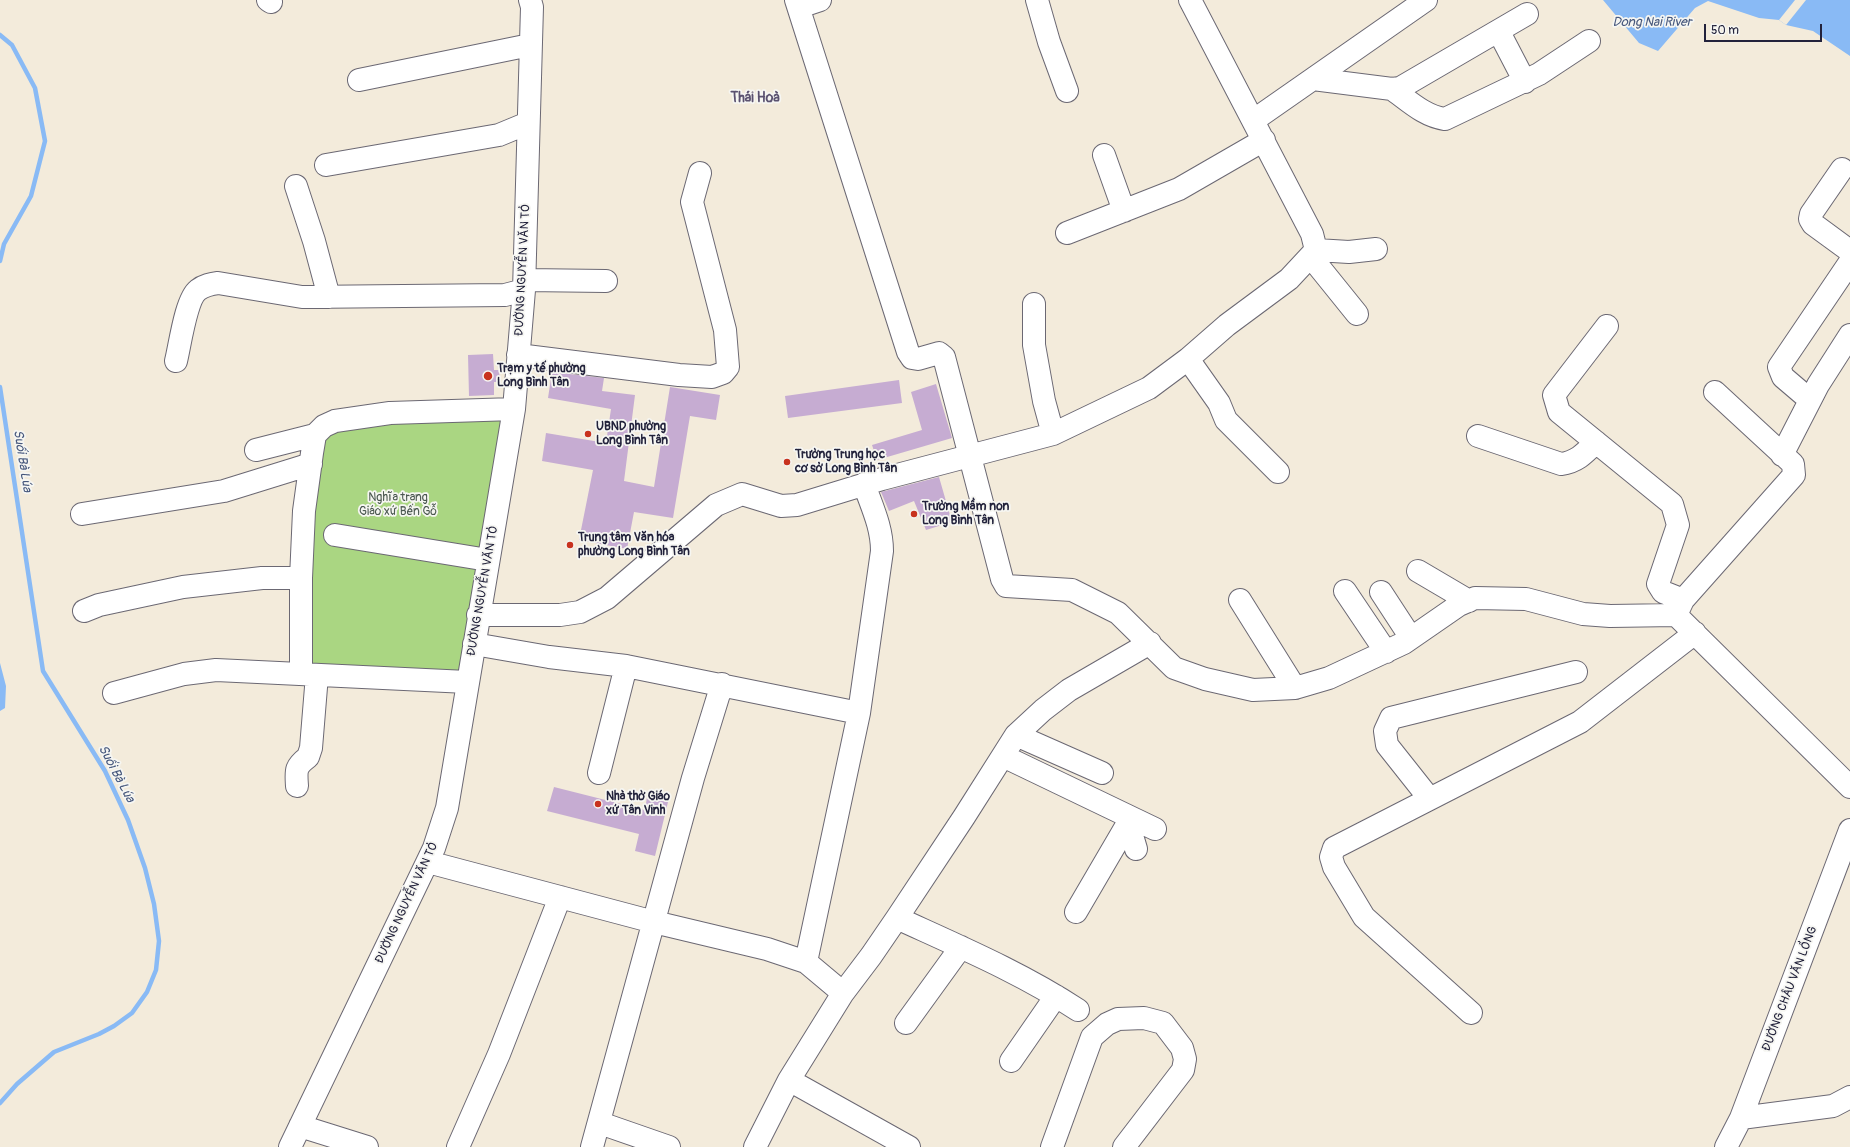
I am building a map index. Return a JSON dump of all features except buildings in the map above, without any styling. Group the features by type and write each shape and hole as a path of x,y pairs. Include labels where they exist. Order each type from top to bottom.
{"street":[{"name":"ĐƯỜNG NGUYỄN VĂN TỎ","path":"290,1147 428,862 447,808 478,615 514,409 525,285 532,7 530,0"},
{"path":"820,0 797,3 908,352 912,358 918,359 939,353 944,357 971,455 1002,579 1006,586 1072,590 1118,613 1174,668 1205,680 1253,690 1295,688 1329,678 1386,652 1411,638 1459,605 1475,598 1526,599 1583,614 1610,616 1679,607 1794,475 1793,464 1715,392"},
{"path":"1037,0 1049,42 1067,91"},
{"path":"1190,0 1254,120 1312,234 1314,254 1357,314"},
{"path":"1254,120 1426,0"},
{"path":"1313,79 1392,89 1400,88 1528,14"},
{"path":"1499,32 1524,82"},
{"path":"1392,89 1424,113 1432,117 1445,119 1540,74 1590,41"},
{"path":"359,80 530,46"},
{"path":"326,165 499,136 528,123"},
{"path":"1067,233 1178,189 1264,140"},
{"path":"1104,155 1124,210"},
{"path":"1842,169 1811,214 1810,219 1813,224 1850,251"},
{"path":"518,354 679,375 712,377 722,373 728,367 725,330 692,202 700,173"},
{"path":"296,186 314,241 328,297"},
{"path":"478,615 560,615 580,612 607,598 716,505 742,494 754,496 781,506 797,505 864,484 1053,434 1149,388 1188,359 1227,325 1289,279 1314,254 1376,249"},
{"path":"1810,400 1783,377 1779,367 1850,262"},
{"path":"176,361 190,301 197,291 208,285 218,283 302,297 328,297 505,295 525,285 606,281"},
{"path":"1034,304 1034,345 1044,401 1053,434"},
{"path":"1607,326 1554,394 1559,412 1672,504 1678,525 1658,584 1662,592 1679,607 1695,633 1850,787"},
{"path":"1782,455 1810,400 1850,335"},
{"path":"1188,359 1219,403 1226,420 1278,472"},
{"path":"297,786 297,767 300,762 308,757 311,748 309,675 300,578 304,511 316,435 324,426 335,421 390,413 514,409"},
{"path":"256,450 316,435"},
{"path":"1478,436 1561,464 1569,463 1580,457 1596,442"},
{"path":"82,514 224,491 311,464"},
{"path":"806,962 859,713 882,551 882,534 864,484"},
{"path":"335,535 488,560"},
{"path":"1418,571 1469,601"},
{"path":"84,611 183,587 262,578 300,578"},
{"path":"1345,591 1386,652"},
{"path":"1380,592 1411,638"},
{"path":"1240,600 1295,688"},
{"path":"1471,1013 1364,917 1334,867 1331,857 1334,848 1580,722 1695,633"},
{"path":"755,1147 789,1080 843,993 897,918 1016,735 1043,710 1069,690 1150,643"},
{"path":"474,644 549,657 626,666 722,684 859,713"},
{"path":"599,773 626,666"},
{"path":"114,694 184,674 216,670 467,682"},
{"path":"1429,798 1387,745 1385,731 1391,718 1576,672"},
{"path":"592,1147 600,1123 693,778 722,684"},
{"path":"1016,735 1102,773"},
{"path":"1003,756 1127,819 1154,829"},
{"path":"1127,819 1136,849"},
{"path":"1076,912 1127,819"},
{"name":"ĐƯỜNG CHÂU VĂN LỒNG","path":"1726,1147 1741,1118 1840,881 1850,830"},
{"path":"428,862 654,922 767,949 806,962 843,993"},
{"path":"458,1147 499,1054 560,897"},
{"path":"897,918 961,947 1056,996 1078,1010"},
{"path":"906,1023 961,947"},
{"path":"1011,1061 1056,996"},
{"path":"1052,1147 1092,1037 1106,1024 1118,1019 1144,1018 1163,1023 1182,1048 1185,1060 1183,1070 1124,1147"},
{"path":"789,1080 909,1147"},
{"path":"1741,1118 1832,1106 1850,1096"},
{"path":"600,1123 669,1147"},
{"path":"300,1126 367,1147"}],"green space":[{"name":"Nghĩa trang Giáo xứ Bến Gỗ","path":"504,413 459,676 305,669 304,578 326,430"}],"water":[{"name":"Dong Nai River","path":"1603,0 1850,0 1850,56 1813,31 1786,25 1779,20 1759,18 1708,1 1695,8 1658,51 1639,43"},
{"path":"0,663 6,686 5,708 0,711"}],"pier":[{"path":"1795,0 1806,0 1786,25 1779,20"}],"waterway":[{"name":"Suối Bà Lúa","path":"0,35 12,45 35,88 45,141 31,196 4,244 0,261"},
{"name":"Suối Bà Lúa","path":"0,387 43,671 105,771 128,820 145,868 154,904 159,941 156,970 147,992 132,1013 114,1026 99,1034 54,1052 17,1084 0,1103"}],"place":[{"name":"Trạm y tế phường Long Bình Tân","path":"488,376"},
{"name":"UBND phường Long Bình Tân","path":"588,434"},
{"name":"Trường Trung học cơ sở Long Bình Tân","path":"787,462"},
{"name":"Trường Mầm non Long Bình Tân","path":"914,514"},
{"name":"Trung tâm Văn hóa phường Long Bình Tân","path":"570,545"},
{"name":"Nhà thờ Giáo xứ Tân Vinh","path":"598,804"}],"district":[{"name":"Thái Hoà","path":"755,98"}]}
